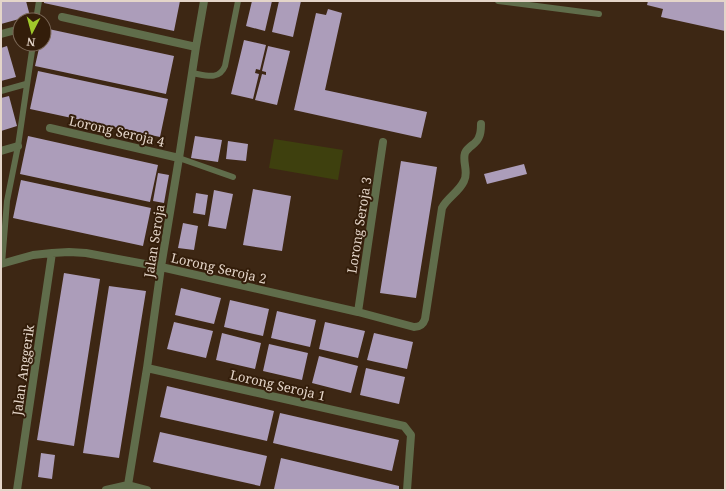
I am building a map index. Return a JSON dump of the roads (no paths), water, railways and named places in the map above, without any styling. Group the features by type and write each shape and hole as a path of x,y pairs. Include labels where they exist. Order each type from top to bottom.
{"street":[{"name":"Jalan Seroja","path":"128,485 204,1"},
{"path":"62,18 196,47"},
{"path":"1,34 12,31"},
{"name":"Lorong Seroja 2","path":"2,264 33,255 69,252 86,253 161,268 418,327 421,326 425,319 442,208 464,182 466,174 464,154 479,137 481,124"},
{"name":"Lorong Seroja 4","path":"50,128 179,158"},
{"name":"Lorong Seroja 3","path":"358,312 383,142"},
{"path":"1,151 18,146"},
{"name":"Jalan Anggerik","path":"17,490 52,253"},
{"name":"Lorong Seroja 1","path":"147,368 404,426 411,435 407,490"},
{"path":"106,490 128,485 147,490"}],"lane":[{"path":"37,12 39,1"},
{"path":"192,73 215,76 220,74 223,70 238,1"},
{"path":"498,1 599,14"},
{"path":"2,264 4,202 18,146 32,52"},
{"path":"1,91 26,84"},
{"path":"179,158 233,177"}]}
